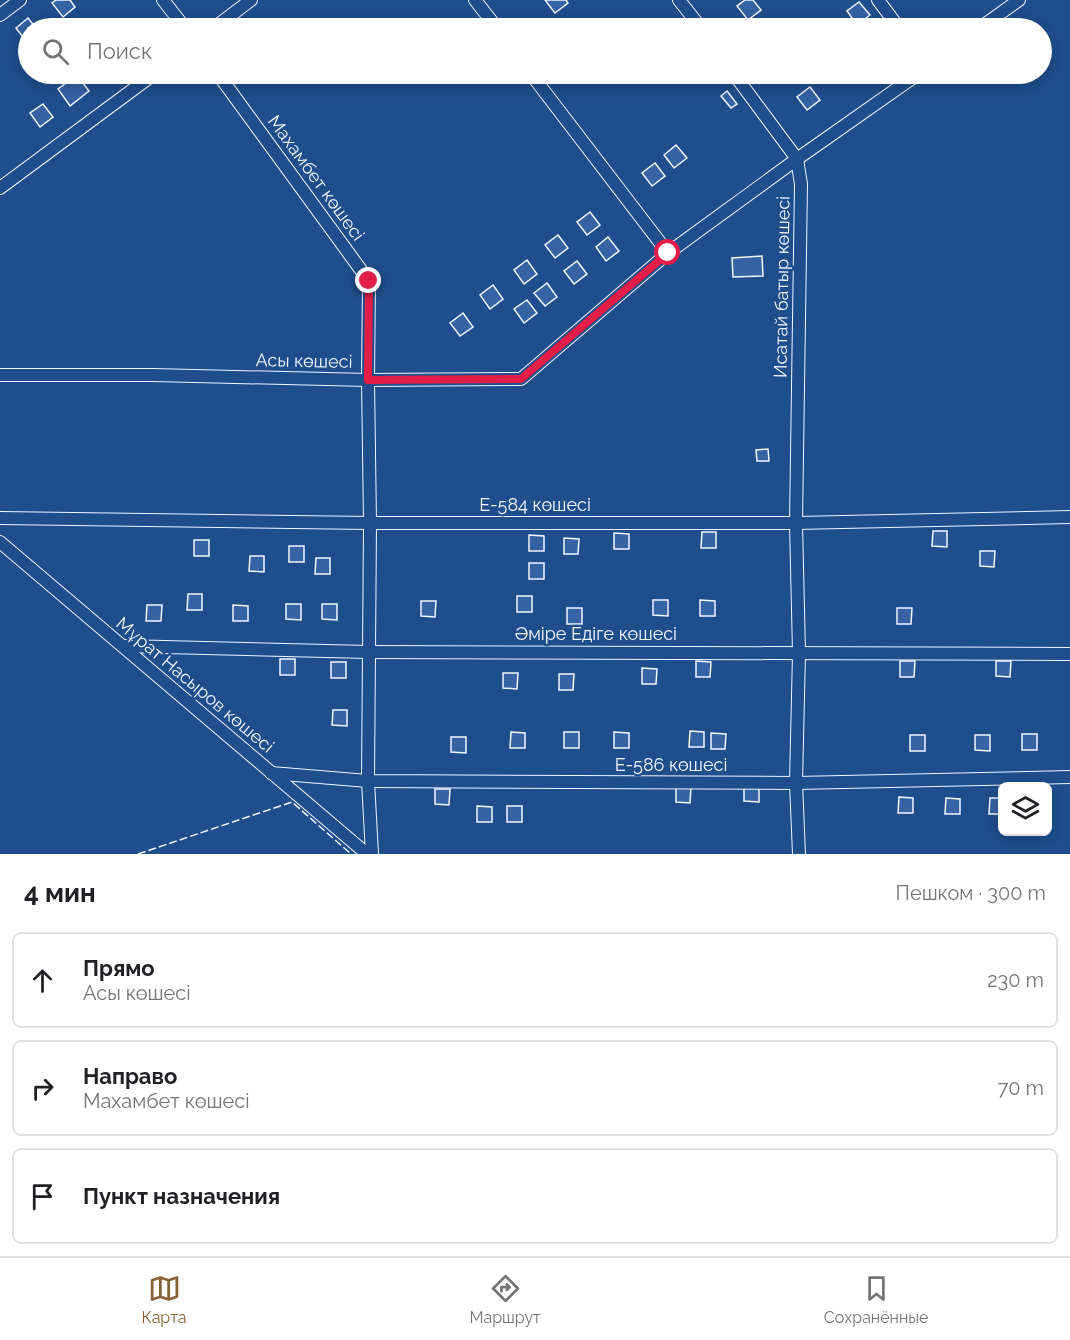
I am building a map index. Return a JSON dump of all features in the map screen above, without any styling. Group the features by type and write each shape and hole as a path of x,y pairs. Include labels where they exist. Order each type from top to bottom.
{"street":[{"path":"0,15 20,0"},
{"path":"163,0 176,18"},
{"path":"227,18 251,0"},
{"path":"475,0 489,18"},
{"path":"679,0 693,18"},
{"path":"878,0 892,18"},
{"path":"994,18 1020,0"},
{"path":"0,188 140,84"},
{"name":"Махамбет көшесі","path":"225,84 369,281 369,854"},
{"path":"539,84 668,253"},
{"name":"Исатай батыр көшесі","path":"741,84 797,159 801,184 796,523 799,653 796,783 799,854"},
{"name":"Асы көшесі","path":"0,375 153,375 368,380 521,379 668,253 904,84"},
{"name":"Е-584 көшесі","path":"0,518 370,523 796,523 1070,517"},
{"name":"Мұрат Насыров көшесі","path":"0,542 369,854"},
{"name":"Әміре Едіге көшесі","path":"123,646 368,652 1070,654"},
{"name":"Е-586 көшесі","path":"271,773 368,781 796,783 1070,777"}],"building":[{"path":"56,0 70,0 75,7 63,17 52,3"},
{"path":"545,0 566,0 568,3 555,13"},
{"path":"745,0 753,0 761,10 751,18 746,18 737,6"},
{"path":"859,2 870,15 866,18 852,18 847,11"},
{"path":"65,84 84,84 89,91 70,106 58,89"},
{"path":"810,87 820,100 807,110 797,97"},
{"path":"727,91 737,104 731,108 721,96"},
{"path":"43,104 53,117 40,127 30,113"},
{"path":"676,145 687,158 674,168 664,155"},
{"path":"655,163 665,176 652,186 642,173"},
{"path":"590,212 600,225 587,235 577,222"},
{"path":"558,235 568,248 555,258 545,245"},
{"path":"608,237 619,251 606,261 596,247"},
{"path":"762,256 763,276 733,277 732,258"},
{"path":"527,260 537,274 524,284 514,270"},
{"path":"577,261 587,274 574,284 564,271"},
{"path":"547,283 557,297 545,306 534,293"},
{"path":"493,285 503,299 490,309 480,295"},
{"path":"527,300 537,313 524,323 514,309"},
{"path":"463,313 473,327 460,336 450,323"},
{"path":"768,449 769,461 757,461 756,450"},
{"path":"933,531 947,531 947,547 932,546"},
{"path":"702,532 716,532 716,548 701,548"},
{"path":"614,533 629,534 629,549 614,549"},
{"path":"529,535 544,536 544,551 529,551"},
{"path":"564,538 579,539 578,554 564,554"},
{"path":"194,540 209,540 209,556 194,556"},
{"path":"289,546 304,546 304,562 289,562"},
{"path":"980,551 995,551 994,567 980,566"},
{"path":"250,556 264,556 264,572 249,571"},
{"path":"316,558 330,558 330,574 315,574"},
{"path":"529,563 544,563 544,579 529,579"},
{"path":"188,594 202,594 202,610 187,610"},
{"path":"517,596 532,596 532,612 517,612"},
{"path":"653,600 668,600 668,616 653,615"},
{"path":"700,600 715,601 715,616 700,616"},
{"path":"421,601 436,601 435,617 421,616"},
{"path":"286,604 301,604 301,620 286,619"},
{"path":"322,604 337,604 337,620 322,619"},
{"path":"147,605 162,605 161,621 146,621"},
{"path":"233,605 248,606 248,621 233,621"},
{"path":"567,608 582,608 582,624 567,624"},
{"path":"897,608 912,608 911,624 897,624"},
{"path":"280,659 295,659 295,675 280,675"},
{"path":"696,661 711,662 710,677 696,677"},
{"path":"900,661 915,661 914,677 900,677"},
{"path":"996,661 1011,661 1010,677 996,676"},
{"path":"331,662 346,662 346,678 331,678"},
{"path":"642,668 657,669 656,684 642,684"},
{"path":"503,673 518,673 517,689 503,688"},
{"path":"559,674 574,674 573,690 559,690"},
{"path":"333,710 347,710 347,726 332,725"},
{"path":"690,731 704,732 704,747 689,747"},
{"path":"511,732 525,733 525,748 510,748"},
{"path":"564,732 579,732 579,748 564,748"},
{"path":"614,732 629,733 629,748 614,748"},
{"path":"711,733 726,734 725,749 711,749"},
{"path":"1022,734 1037,734 1037,750 1022,750"},
{"path":"910,735 925,735 925,751 910,751"},
{"path":"975,735 990,735 990,751 975,750"},
{"path":"451,737 466,737 466,753 451,752"},
{"path":"744,786 759,786 759,802 744,801"},
{"path":"676,787 691,787 690,803 676,802"},
{"path":"435,789 450,789 449,805 435,804"},
{"path":"899,797 913,798 913,813 898,813"},
{"path":"946,798 960,799 960,814 945,814"},
{"path":"990,798 998,798 998,814 989,814"},
{"path":"477,806 492,807 492,822 477,822"},
{"path":"507,806 522,806 522,822 507,822"}],"fence":[{"path":"138,854 292,802 351,854"}],"route":[{"path":"369,281 368,380 521,379 668,253"}]}
